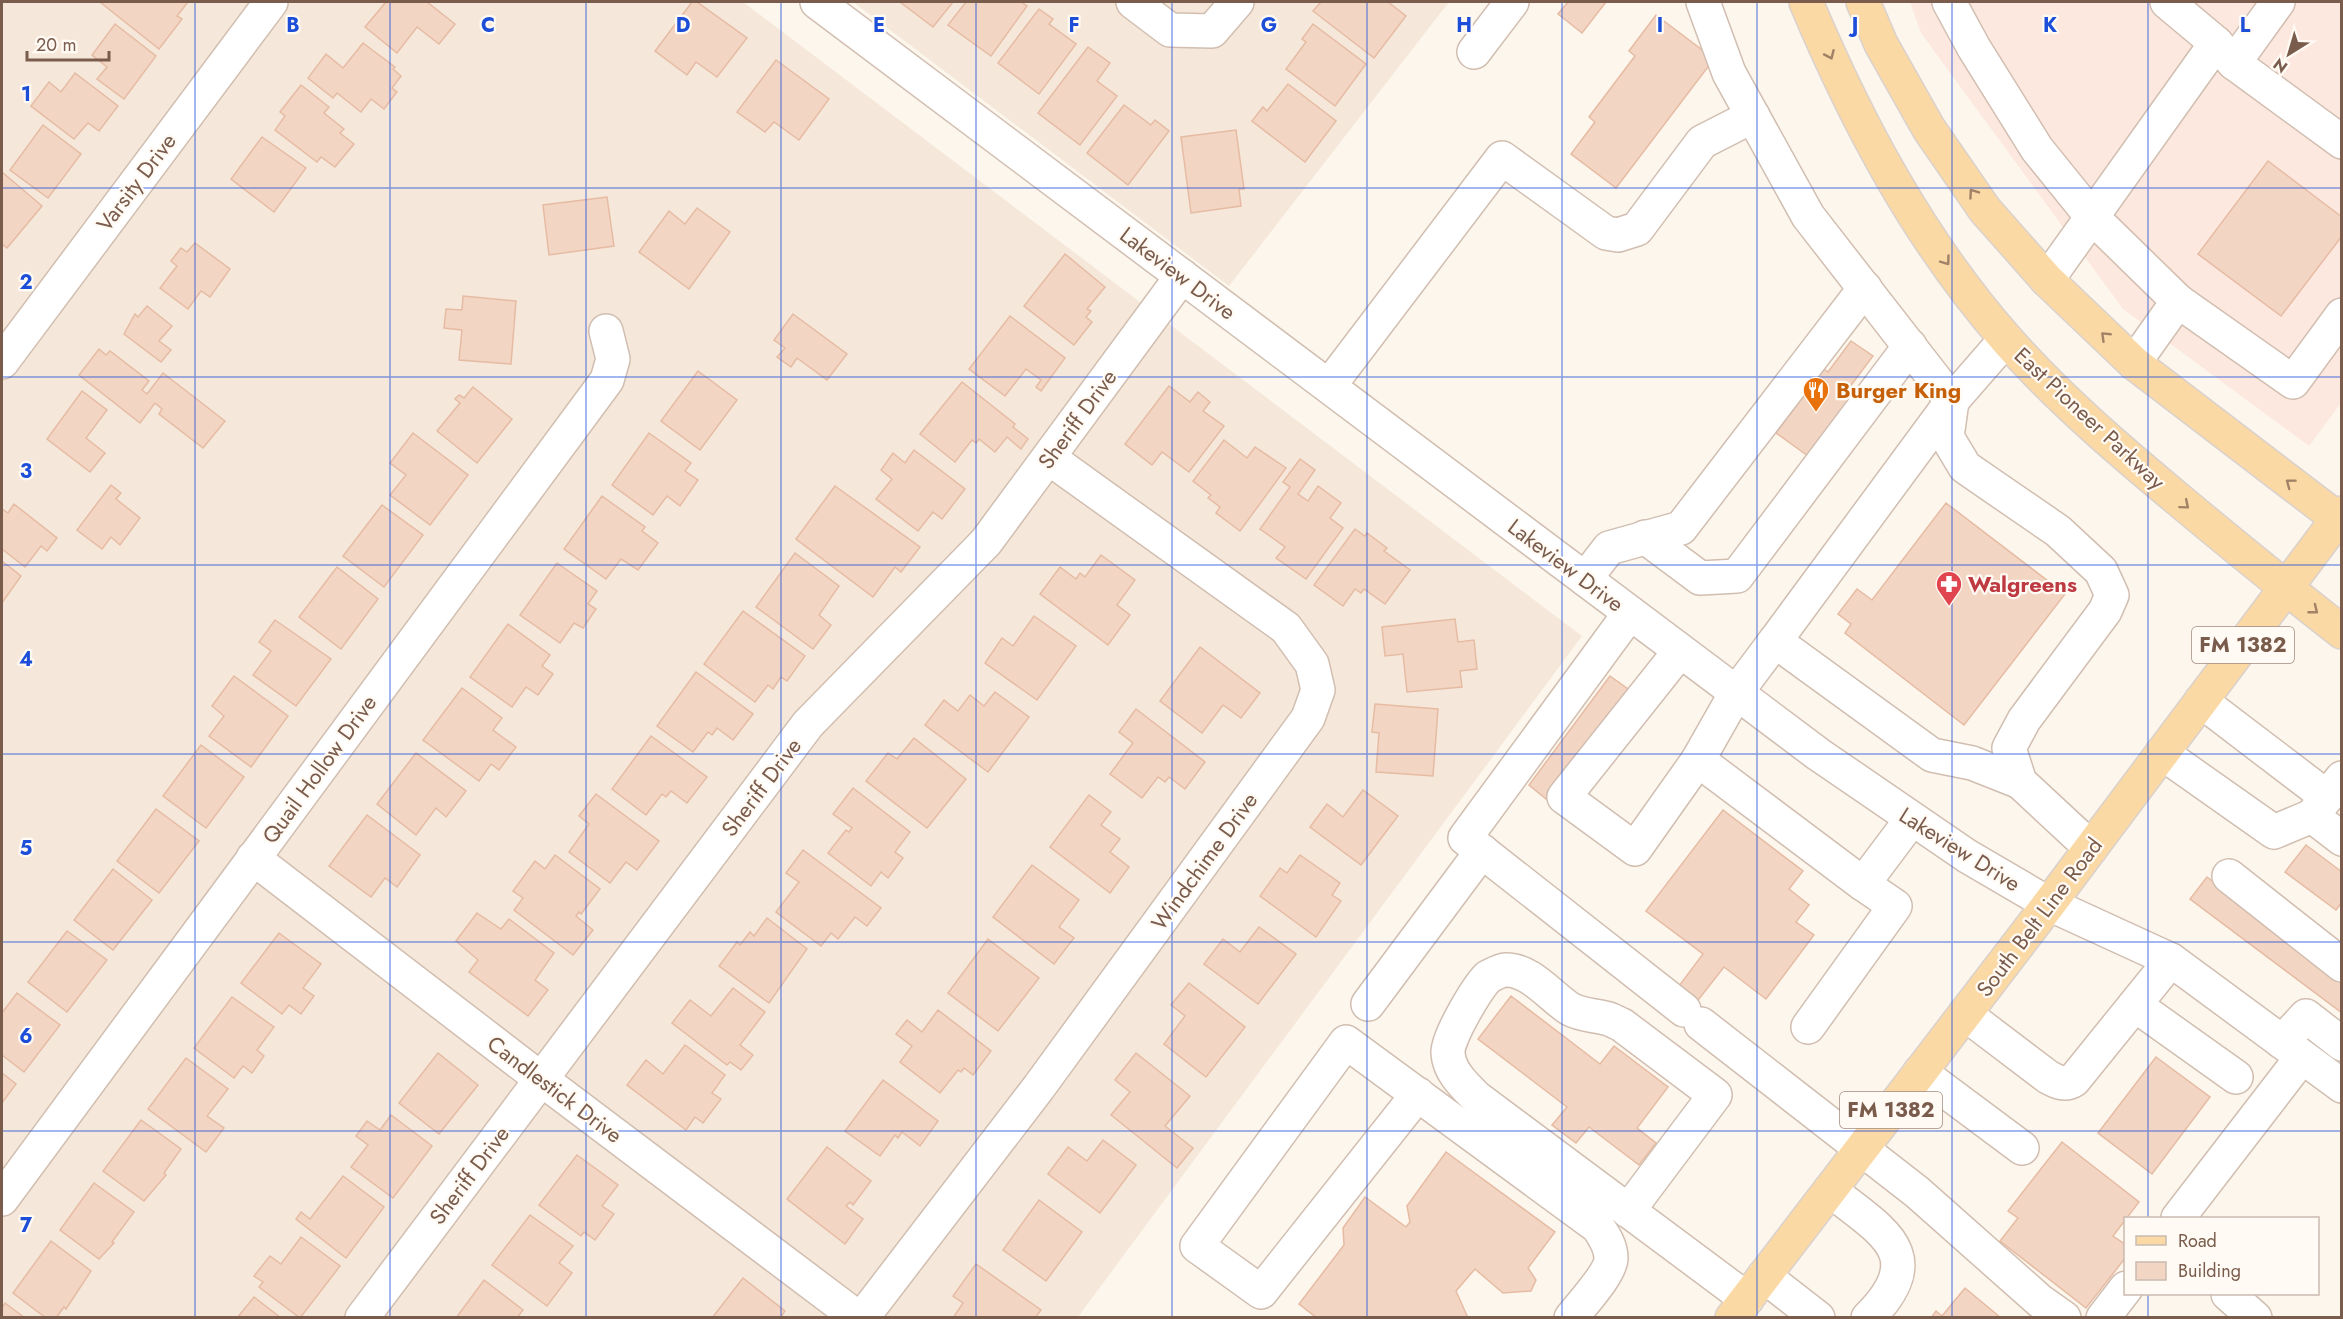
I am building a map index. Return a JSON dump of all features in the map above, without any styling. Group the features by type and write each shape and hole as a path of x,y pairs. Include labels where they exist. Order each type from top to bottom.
{"main road":[{"name":"East Pioneer Parkway","path":"1806,2 1850,100 1898,191 1946,262 2006,339 2072,407 2286,589 2342,632"},
{"path":"1863,2 1881,44 1929,129 1985,210 2047,280 2134,363 2340,518"},
{"name":"South Belt Line Road","path":"1748,1297 2049,904 2340,518"}],"street":[{"name":"Varsity Drive","path":"2,362 271,2"},
{"name":"Lakeview Drive","path":"817,2 1736,693 1911,819 1967,856 2049,904 2171,960 2341,1084"},
{"path":"1133,2 1170,30 1212,31 1237,2"},
{"path":"1474,52 1512,2"},
{"path":"1703,2 1730,73 1808,216 1952,401 1947,437 1965,467 2058,531 2102,571 2112,595 2105,611 2024,720 2009,748 2020,782"},
{"path":"1949,2 1974,48 2037,149 2092,217 2178,301 2293,382 2342,315"},
{"path":"2167,2 2225,53 2342,142"},
{"path":"2047,280 2092,217 2225,53 2278,2"},
{"path":"1329,386 1502,158 1606,233 1618,235 1636,229 1702,142 1753,116"},
{"name":"Sheriff Drive","path":"362,1317 808,724 986,542 1182,276"},
{"path":"1585,579 1609,548 1681,528 1865,288"},
{"path":"2134,363 2178,301"},
{"name":"Quail Hollow Drive","path":"2,1199 607,380 613,359 606,331"},
{"path":"1680,651 1564,796 1635,849 1698,760 1736,693 1952,401 2006,339"},
{"path":"1645,537 1700,578 1737,576 1910,346"},
{"name":"Windchime Drive","path":"860,1317 1039,1087 1308,718 1318,690 1312,664 1286,628 1049,458"},
{"path":"1630,613 1465,838 1917,1192 2040,1301 2064,1317"},
{"path":"1775,640 1932,755 1971,763 2020,782 2091,848"},
{"path":"2201,701 2327,797 2342,839"},
{"path":"2162,753 2274,832 2327,797"},
{"path":"1698,760 1895,906 1808,1027"},
{"path":"1863,884 1911,819"},
{"path":"1368,1004 1482,851"},
{"name":"Candlestick Drive","path":"253,858 541,1079 860,1317"},
{"path":"2229,876 2342,965"},
{"path":"1965,1014 2048,1077 2056,1082 2069,1083 2074,1080 2171,960"},
{"path":"1628,1211 1715,1095 1622,1025 1605,1018 1572,1010 1522,973 1503,970 1488,977 1460,1019 1451,1038 1448,1052 1451,1066 1460,1082 1477,1098 1628,1211 1748,1297 1818,1317"},
{"path":"2135,1005 2236,1077"},
{"path":"2179,1217 2292,1050 2306,1016 2342,1044"},
{"path":"1418,1094 1261,1292 1197,1246 1346,1042 1418,1094 1598,1227 1607,1241 1611,1260 1604,1275 1571,1317"},
{"path":"1920,1072 2022,1148"},
{"path":"1830,1190 1890,1239 1896,1251 1898,1266 1895,1282 1886,1298 1868,1317"},
{"path":"2103,1317 2124,1291"},
{"path":"2230,1295 2255,1317"}],"shaded area":[{"path":"2,2 743,2 1582,636 1078,1317 2,1318"},
{"path":"853,2 1449,2 1229,286"},
{"path":"1910,2 2341,2 2341,403 2309,446 2123,309 1921,33"}],"building":[{"path":"100,2 188,2 177,16 182,19 159,49"},
{"path":"386,2 427,2 455,24 439,44 417,27 397,53 365,27"},
{"path":"692,2 697,2 747,38 717,77 696,62 687,75 655,51"},
{"path":"900,2 953,2 933,27"},
{"path":"966,2 1021,2 1027,6 991,56 948,25"},
{"path":"1321,2 1388,2 1406,16 1374,58 1313,11"},
{"path":"1568,2 1606,2 1582,33 1558,14"},
{"path":"1039,9 1053,19 1049,24 1076,44 1039,94 998,63"},
{"path":"1656,15 1714,59 1616,188 1571,154 1595,122 1589,117 1635,56 1629,51"},
{"path":"115,24 156,56 124,99 97,79 107,67 92,55"},
{"path":"1313,24 1366,64 1335,106 1286,69 1306,42 1302,39"},
{"path":"363,43 395,67 393,69 401,76 392,88 397,92 384,109 371,99 361,112 337,93 333,98 308,78 326,54 343,68"},
{"path":"1088,47 1110,63 1097,81 1117,96 1080,145 1038,113"},
{"path":"776,60 829,99 799,140 774,122 765,132 737,112"},
{"path":"75,73 118,106 99,131 88,123 74,139 31,106 49,82 61,92"},
{"path":"1288,84 1336,121 1305,162 1252,121 1263,107 1267,111"},
{"path":"301,85 329,107 324,113 344,129 340,133 354,144 335,167 321,157 317,162 275,130 285,116 280,112"},
{"path":"1124,105 1151,125 1155,120 1169,131 1128,185 1087,153"},
{"path":"43,125 81,154 48,198 10,170"},
{"path":"1236,130 1244,189 1239,189 1241,206 1191,213 1181,137"},
{"path":"262,137 306,168 274,212 231,179"},
{"path":"2268,161 2342,217 2342,236 2281,316 2198,254"},
{"path":"2,172 42,206 7,248 2,244"},
{"path":"607,197 614,246 549,255 543,205"},
{"path":"697,208 730,232 689,289 639,252 669,211 685,224"},
{"path":"195,243 230,269 210,297 201,291 188,309 160,288 177,266 171,261 181,248 187,252"},
{"path":"1065,254 1105,287 1087,309 1091,311 1086,317 1092,322 1074,345 1024,306"},
{"path":"463,296 516,301 511,364 459,360 462,330 444,328 446,309 462,310"},
{"path":"147,306 172,326 159,341 171,350 161,362 124,334 135,314 138,317"},
{"path":"793,314 847,354 827,380 797,358 791,367 777,357 785,348 774,340"},
{"path":"1010,316 1065,358 1041,391 1036,387 1041,380 1026,369 1005,396 969,369"},
{"name":"Burger King","path":"1851,341 1873,356 1849,388 1855,392 1808,456 1776,433 1824,369 1828,372"},
{"path":"99,349 106,355 110,351 149,381 142,390 147,394 163,373 225,421 203,448 159,414 162,409 155,403 140,423 79,375"},
{"path":"698,371 737,400 700,450 661,421"},
{"path":"962,382 1015,424 1013,427 1028,439 1021,449 1007,437 995,452 979,439 976,443 972,440 955,462 920,434"},
{"path":"1169,386 1190,402 1198,392 1210,402 1203,411 1224,426 1189,472 1162,452 1152,465 1125,444"},
{"path":"473,387 512,419 477,463 437,431 460,403 455,399 459,395 464,398"},
{"path":"82,391 107,410 86,438 105,453 90,472 47,439"},
{"path":"413,433 468,475 430,525 390,495 406,475 390,463"},
{"path":"649,433 691,463 685,471 698,480 680,506 667,496 653,515 612,485"},
{"path":"1224,440 1247,458 1255,447 1286,468 1240,531 1216,513 1220,507 1208,498 1211,495 1193,481"},
{"path":"914,450 965,489 942,519 933,512 918,531 876,499 892,479 881,470 893,453 905,463"},
{"path":"1300,459 1315,470 1298,494 1308,501 1318,486 1341,503 1330,518 1343,528 1306,579 1276,558 1285,547 1260,529 1290,487 1283,482"},
{"path":"111,485 121,493 116,499 140,518 120,545 111,537 102,549 77,530"},
{"path":"835,486 920,547 901,572 895,567 873,597 796,539"},
{"path":"602,496 645,527 642,531 658,543 638,570 621,559 606,579 564,549"},
{"name":"Walgreens","path":"1946,503 2065,594 1964,725 1845,633 1851,624 1838,614 1857,589 1872,600"},
{"path":"14,504 57,538 47,551 41,546 25,567 2,549 2,509 8,513"},
{"path":"382,505 423,535 384,587 343,556"},
{"path":"1355,529 1365,536 1367,533 1387,548 1384,551 1410,570 1385,604 1364,589 1361,593 1355,589 1343,606 1314,585"},
{"path":"795,553 839,586 819,615 831,625 813,649 756,607"},
{"path":"1101,555 1135,580 1117,605 1130,615 1108,645 1040,594 1060,567 1076,579 1080,573 1085,577"},
{"path":"2,561 21,576 2,603"},
{"path":"557,563 597,591 588,604 596,609 583,628 574,623 560,643 520,615"},
{"path":"337,567 378,599 341,649 299,617"},
{"path":"743,611 805,656 787,681 781,677 773,689 768,685 755,702 704,664"},
{"path":"1034,616 1076,646 1037,700 985,663 1002,638 1013,646"},
{"path":"1455,619 1458,642 1474,640 1477,669 1460,671 1462,687 1407,692 1403,654 1385,656 1382,627"},
{"path":"275,620 331,659 296,706 253,675 271,651 259,642"},
{"path":"508,624 550,655 542,666 553,674 538,695 526,687 512,707 470,677"},
{"path":"1200,647 1260,693 1241,718 1223,705 1202,733 1160,701"},
{"path":"696,672 753,714 733,740 717,728 712,735 708,732 693,752 657,726"},
{"path":"234,676 288,716 251,767 209,736 224,716 212,706"},
{"path":"1610,676 1628,689 1546,799 1529,785"},
{"path":"462,688 502,718 493,730 516,747 499,770 491,764 479,781 423,740"},
{"path":"995,692 1029,717 988,772 925,725 944,700 958,711 970,695 984,706"},
{"path":"1375,704 1438,709 1433,776 1376,772 1379,733 1372,732"},
{"path":"1136,709 1205,762 1185,789 1169,777 1165,782 1158,777 1142,798 1110,774 1133,743 1119,732"},
{"path":"651,736 707,777 687,803 671,791 666,797 662,794 646,815 612,789"},
{"path":"914,738 966,779 927,828 866,781 888,753 897,759"},
{"path":"201,745 244,777 206,828 163,796"},
{"path":"416,753 466,791 446,817 436,808 416,835 377,804"},
{"path":"853,788 910,832 895,852 903,858 888,878 881,872 871,886 828,853 846,830 849,832 852,828 833,814"},
{"path":"1363,790 1398,816 1361,865 1310,827 1327,804 1343,817"},
{"path":"596,794 659,841 637,870 626,862 610,883 569,852 589,824 579,816"},
{"path":"1089,795 1111,812 1101,825 1120,839 1110,852 1129,867 1110,893 1050,847"},
{"path":"156,809 199,841 159,893 117,861"},
{"path":"1723,810 1803,871 1789,889 1809,905 1796,922 1814,935 1766,999 1724,967 1695,1004 1676,990 1703,954 1646,911"},
{"path":"367,815 420,855 397,887 385,878 371,897 329,866"},
{"path":"2306,845 2342,872 2342,902 2336,910 2285,872"},
{"path":"803,850 881,908 867,926 855,917 838,939 831,933 821,946 776,912 799,882 786,873"},
{"path":"555,855 600,889 581,914 579,912 576,916 593,930 573,955 514,910 523,898 513,891 535,861 545,869"},
{"path":"1300,855 1340,883 1332,895 1341,901 1316,937 1260,896 1280,868 1287,873"},
{"path":"1032,865 1079,900 1059,927 1074,938 1054,964 993,917"},
{"path":"113,869 152,900 113,950 74,920"},
{"path":"2207,877 2342,978 2342,1013 2190,899"},
{"path":"477,913 501,929 509,919 554,953 535,980 548,990 528,1016 469,972 478,960 456,941"},
{"path":"767,918 807,949 769,1003 719,966 737,942 740,945 750,932 754,936"},
{"path":"1259,927 1296,954 1258,1004 1204,964 1223,939 1240,952"},
{"path":"67,931 107,960 67,1012 28,982"},
{"path":"279,933 321,964 303,988 314,996 301,1014 289,1005 282,1014 241,983"},
{"path":"988,939 1039,978 998,1031 948,993"},
{"path":"1189,983 1245,1027 1206,1077 1164,1044 1185,1016 1171,1005"},
{"path":"733,988 765,1012 740,1045 753,1055 741,1070 730,1062 727,1065 672,1023 690,1000 711,1016"},
{"path":"17,993 60,1025 24,1072 2,1055 2,1013"},
{"path":"1511,996 1600,1064 1614,1046 1668,1087 1637,1128 1656,1143 1639,1165 1589,1127 1576,1143 1552,1125 1567,1107 1478,1039"},
{"path":"232,997 274,1027 257,1050 264,1056 252,1073 243,1066 234,1078 194,1048"},
{"path":"938,1010 991,1051 973,1075 964,1068 961,1072 958,1070 940,1093 900,1062 912,1046 896,1034 907,1020 922,1032"},
{"path":"685,1045 725,1075 712,1093 721,1099 703,1123 695,1117 686,1130 627,1085 646,1060 663,1074"},
{"path":"438,1053 478,1085 439,1134 399,1103"},
{"path":"1136,1053 1190,1096 1165,1126 1193,1148 1177,1168 1111,1115 1130,1092 1115,1080"},
{"path":"2156,1057 2210,1097 2152,1174 2098,1133"},
{"path":"186,1058 228,1089 207,1116 224,1128 206,1152 148,1109"},
{"path":"2,1073 16,1084 2,1103"},
{"path":"883,1080 938,1121 920,1146 902,1132 898,1138 895,1135 880,1156 845,1131"},
{"path":"391,1115 432,1146 393,1198 351,1167 368,1145 356,1136 367,1121 380,1130"},
{"path":"141,1120 181,1149 164,1173 166,1175 144,1201 103,1171"},
{"path":"1103,1140 1136,1165 1100,1213 1048,1174 1068,1147 1087,1161"},
{"path":"2062,1142 2139,1202 2128,1217 2124,1217 2124,1222 2113,1236 2124,1244 2124,1260 2086,1308 2000,1241 2018,1218 2008,1211"},
{"path":"827,1147 871,1181 853,1205 850,1202 846,1206 863,1219 845,1244 787,1199"},
{"path":"1446,1152 1555,1232 1528,1268 1536,1280 1531,1291 1503,1293 1475,1269 1456,1291 1468,1318 1317,1318 1299,1304 1344,1245 1343,1228 1365,1197 1406,1227 1410,1222 1407,1206"},
{"path":"577,1155 618,1185 602,1206 614,1214 595,1240 584,1232 581,1236 539,1205"},
{"path":"343,1176 384,1207 346,1258 296,1219 301,1212 310,1219"},
{"path":"94,1183 134,1212 112,1242 114,1243 99,1259 60,1230"},
{"path":"1039,1200 1082,1232 1046,1281 1003,1250"},
{"path":"530,1215 573,1246 559,1263 572,1273 547,1306 492,1265"},
{"path":"301,1237 340,1266 300,1318 259,1287 263,1282 254,1276 270,1256 281,1264"},
{"path":"51,1241 91,1271 66,1309 64,1307 56,1318 46,1318 13,1293"},
{"path":"976,1264 1041,1310 1035,1318 953,1318 963,1303 953,1296"},
{"path":"743,1278 785,1311 780,1318 712,1318"},
{"path":"484,1280 523,1310 517,1318 456,1318"},
{"path":"1965,1288 2001,1318 1931,1318 1936,1311 1942,1316"},
{"path":"254,1297 281,1318 237,1318"},
{"path":"5,1303 25,1318 2,1318 2,1308"}],"place":[{"name":"Burger King","path":"1816,413"},
{"name":"Walgreens","path":"1949,607"}]}
